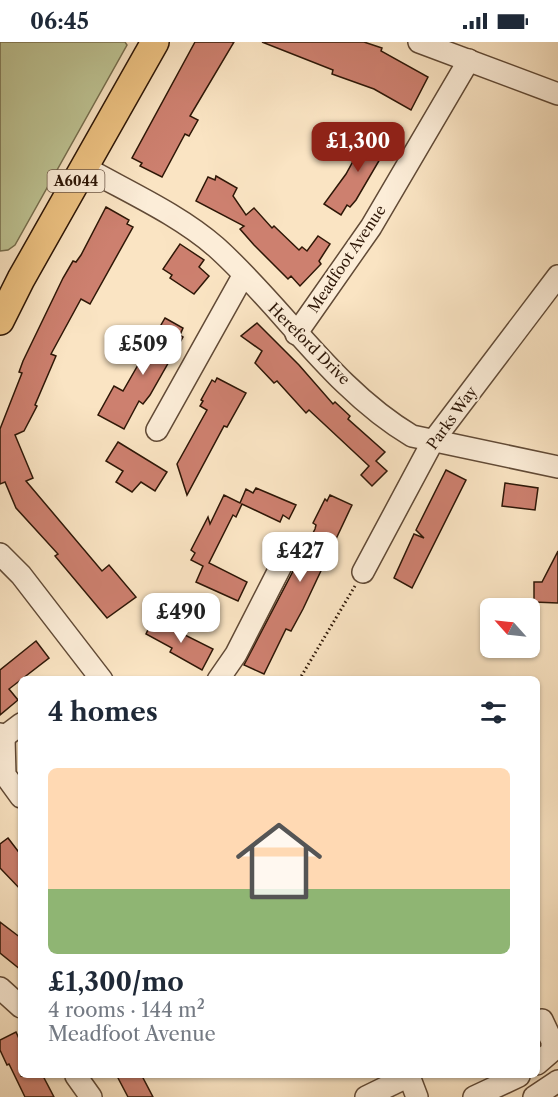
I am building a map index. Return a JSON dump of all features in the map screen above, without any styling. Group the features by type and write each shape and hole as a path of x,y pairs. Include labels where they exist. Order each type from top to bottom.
{"main road":[{"name":"A6044","path":"0,321 153,43"}],"street":[{"path":"419,42 558,94"},
{"name":"Meadfoot Avenue","path":"296,334 371,227 469,60"},
{"name":"Hereford Drive","path":"84,167 195,230 243,276 296,334 392,424 412,436 558,467"},
{"path":"157,430 243,276"},
{"name":"Parks Way","path":"363,572 433,441 558,276"},
{"path":"0,554 21,575 91,676"},
{"path":"221,676 236,654 284,562"},
{"path":"18,725 2,735 5,775 18,793"},
{"path":"0,988 18,1004"},
{"path":"540,1061 552,1050 552,1041 542,1020"},
{"path":"77,1078 91,1097"},
{"path":"366,1097 405,1078"},
{"path":"410,1078 417,1097"},
{"path":"474,1097 515,1078"},
{"path":"534,1097 558,1081"}],"path":[{"path":"301,676 363,572"}],"green space":[{"path":"0,42 125,42 127,45 15,245 8,250 0,251"}],"building":[{"path":"195,42 234,42 190,116 198,120 189,136 185,134 162,177 140,166 142,163 132,158"},
{"path":"262,42 364,42 382,48 381,51 428,77 411,110 374,89 332,74 333,70"},
{"path":"370,130 390,142 356,200 350,207 347,205 341,215 324,204 346,174"},
{"path":"216,176 237,188 233,196 246,215 254,208 272,228 274,226 299,250 302,247 307,251 318,236 330,244 319,261 321,264 300,286 291,276 288,279 254,245 240,229 244,226 196,201 208,177 215,180"},
{"path":"106,207 129,220 127,224 133,227 90,304 81,299 51,354 56,356 35,405 37,406 24,431 15,435 33,478 26,481 102,571 109,565 136,597 107,618 55,556 58,554 16,508 5,482 0,484 0,429 22,373 19,372 23,361 63,278 73,261 76,262 81,255"},
{"path":"180,244 204,260 199,267 209,276 194,294 170,278 172,275 163,269"},
{"path":"165,318 183,328 180,335 183,337 150,395 143,404 139,401 124,429 98,415 114,386 123,391"},
{"path":"257,323 299,365 333,404 335,402 350,416 348,419 385,452 376,461 387,471 372,486 361,475 369,466 309,410 306,413 277,381 274,383 255,363 262,351 241,336"},
{"path":"217,378 246,393 227,427 224,426 187,495 177,464 207,410 200,406 203,401 201,400 212,380 215,382"},
{"path":"118,442 167,472 155,491 141,482 132,492 116,482 123,471 106,461"},
{"path":"446,470 466,480 412,588 394,578 414,534 424,538 416,530"},
{"path":"505,483 538,488 535,510 502,506"},
{"path":"256,488 296,505 289,519 283,515 280,522 242,504 236,517 233,515 209,563 247,582 238,601 196,582 203,566 191,560 195,553 191,550 208,517 210,524 224,495 240,503 246,489 253,493"},
{"path":"330,495 352,505 303,609 291,631 286,629 264,674 244,665 315,529 316,525 313,523 325,499 327,501"},
{"path":"558,551 558,603 540,602 540,598 534,598 534,582 542,582"},
{"path":"153,619 213,649 202,670 170,652 172,648 146,634"},
{"path":"36,641 49,658 26,676 18,676 18,682 9,689 18,700 0,715 0,670"},
{"path":"8,838 18,851 18,887 0,868 0,844"},
{"path":"0,922 18,936 18,968 0,953"},
{"path":"16,1032 18,1036 18,1078 44,1078 54,1097 25,1097 0,1050 0,1040"},
{"path":"118,1078 143,1078 153,1097 128,1097"}]}
